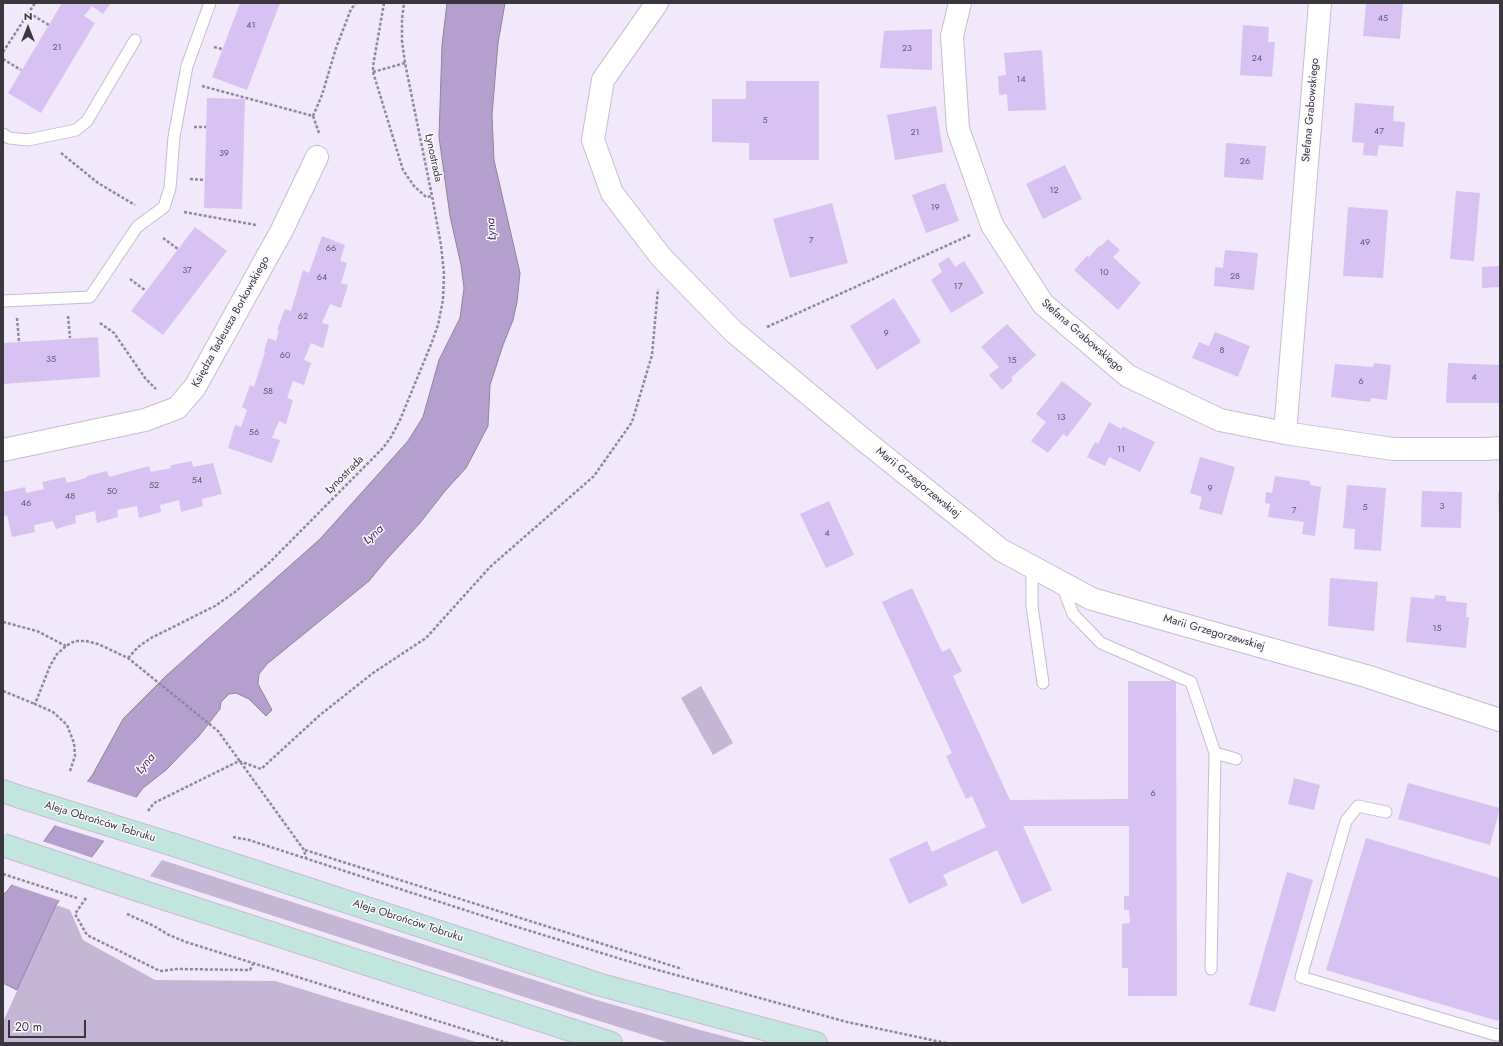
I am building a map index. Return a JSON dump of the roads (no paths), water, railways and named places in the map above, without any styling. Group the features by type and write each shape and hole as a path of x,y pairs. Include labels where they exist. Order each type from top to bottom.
{"main road":[{"name":"Aleja Obrońców Tobruku","path":"12,794 174,844 601,985 816,1043"},
{"path":"3,845 611,1043"}],"street":[{"name":"Marii Grzegorzewskiej","path":"657,3 603,80 592,140 612,193 661,256 742,339 865,441 1001,550 1092,599 1366,676 1500,720"},
{"name":"Stefana Grabowskiego","path":"960,3 952,36 958,129 992,225 1043,304 1128,376 1220,420 1285,433 1393,449 1500,448"},
{"name":"Stefana Grabowskiego","path":"1285,433 1320,3"},
{"name":"Księdza Tadeusza Borkowskiego","path":"3,450 145,420 177,408 199,381 282,230 317,157"}],"lane":[{"path":"3,301 90,297 138,227 164,206 170,188 174,137 187,66 210,3"},
{"path":"3,134 9,138 28,140 76,130 88,121 135,40"},
{"path":"1032,567 1032,606 1043,683"},
{"path":"1062,583 1073,614 1101,643 1191,682 1215,753 1211,969"},
{"path":"1215,753 1236,759"},
{"path":"1386,812 1358,806 1346,821 1301,977 1496,1035 1500,1034"}],"water":[{"name":"Łyna","path":"447,3 505,3 498,43 492,115 494,160 520,273 517,302 513,320 490,385 488,426 466,468 369,581 267,664 259,674 258,684 272,710 266,716 249,699 236,693 229,694 221,702 220,709 199,736 166,770 143,788 56,905 17,990 3,983 3,895 93,774 123,719 167,675 320,539 408,441 423,417 439,360 460,318 464,288 461,265 450,216 439,137 442,45"}]}
